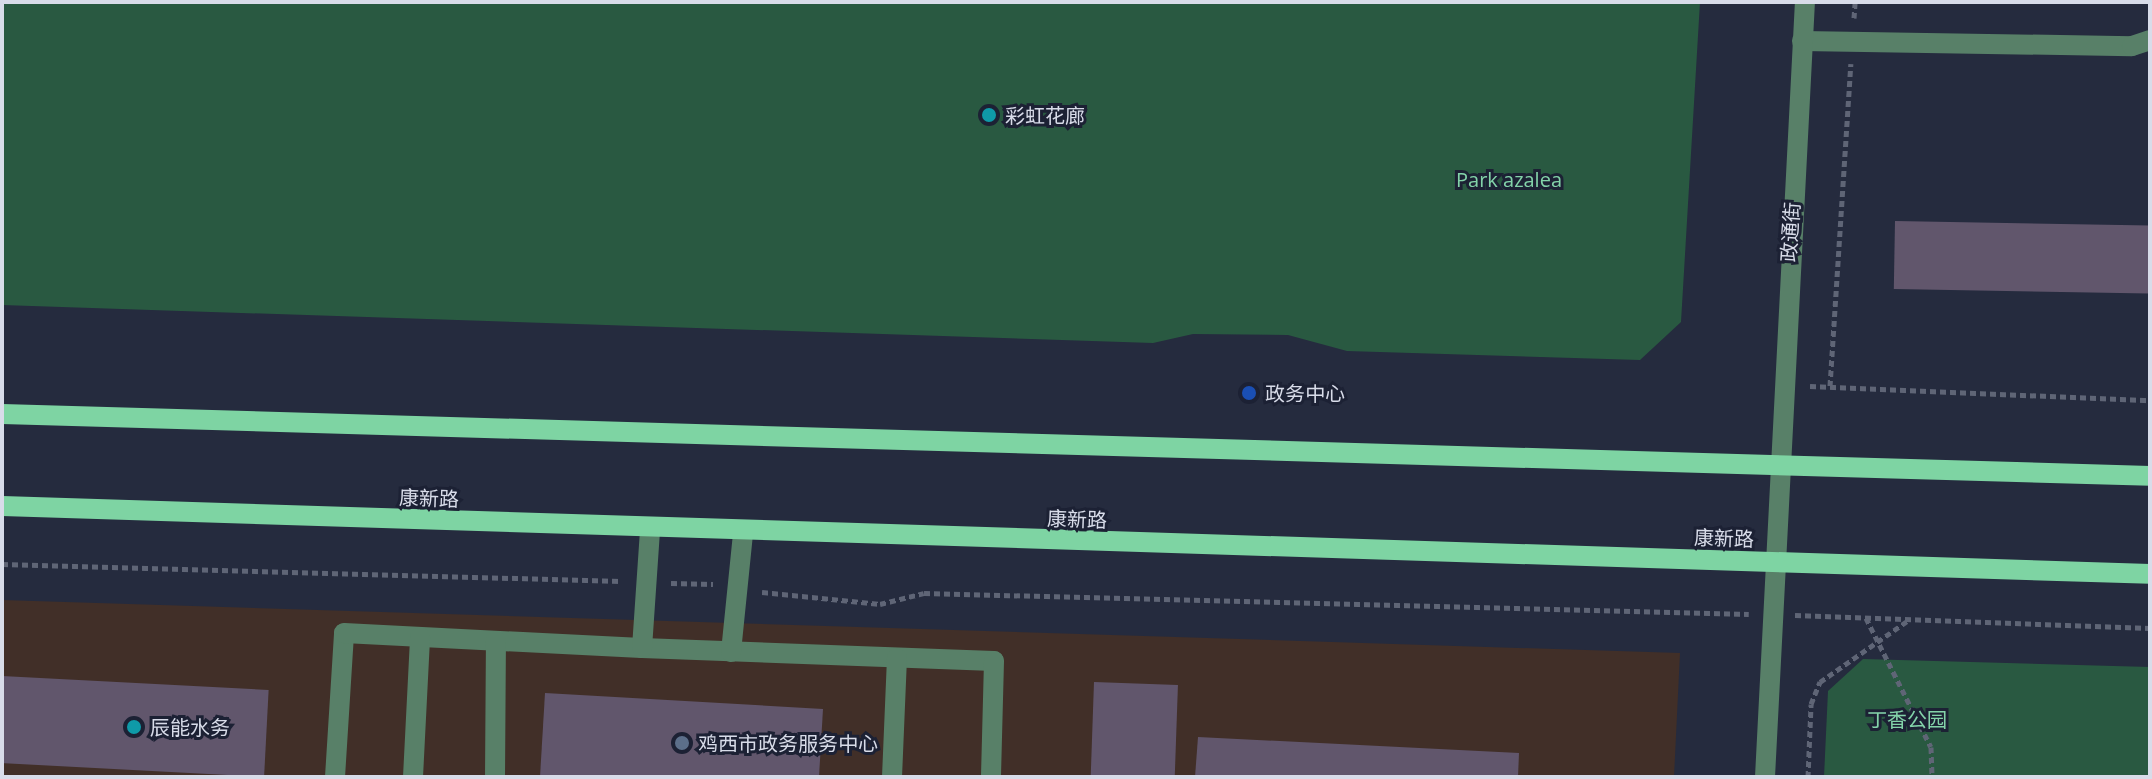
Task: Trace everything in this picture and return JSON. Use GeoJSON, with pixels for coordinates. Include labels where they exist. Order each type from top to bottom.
{"type":"FeatureCollection","features":[{"type":"Feature","properties":{"kind":"main road"},"geometry":{"type":"LineString","coordinates":[[2,414],[1776,462],[2150,476]]}},
{"type":"Feature","properties":{"kind":"main road","name":"康新路"},"geometry":{"type":"LineString","coordinates":[[2,506],[743,533],[2150,574]]}},
{"type":"Feature","properties":{"kind":"street","name":"政通街"},"geometry":{"type":"LineString","coordinates":[[1773,564],[1776,462],[1805,2]]}},
{"type":"Feature","properties":{"kind":"street"},"geometry":{"type":"LineString","coordinates":[[1802,41],[2144,47]]}},
{"type":"Feature","properties":{"kind":"street"},"geometry":{"type":"LineString","coordinates":[[642,648],[650,530]]}},
{"type":"Feature","properties":{"kind":"street"},"geometry":{"type":"LineString","coordinates":[[731,652],[743,533]]}},
{"type":"Feature","properties":{"kind":"street"},"geometry":{"type":"LineString","coordinates":[[1765,777],[1773,564]]}},
{"type":"Feature","properties":{"kind":"street"},"geometry":{"type":"LineString","coordinates":[[335,777],[344,633],[994,661],[991,777]]}},
{"type":"Feature","properties":{"kind":"street"},"geometry":{"type":"LineString","coordinates":[[413,777],[420,637]]}},
{"type":"Feature","properties":{"kind":"street"},"geometry":{"type":"LineString","coordinates":[[495,777],[496,641]]}},
{"type":"Feature","properties":{"kind":"street"},"geometry":{"type":"LineString","coordinates":[[892,777],[897,658]]}},
{"type":"Feature","properties":{"kind":"path"},"geometry":{"type":"LineString","coordinates":[[1853,33],[1855,2]]}},
{"type":"Feature","properties":{"kind":"path"},"geometry":{"type":"LineString","coordinates":[[1830,386],[1852,48]]}},
{"type":"Feature","properties":{"kind":"path"},"geometry":{"type":"LineString","coordinates":[[1781,385],[2150,400]]}},
{"type":"Feature","properties":{"kind":"path"},"geometry":{"type":"LineString","coordinates":[[2,564],[739,585],[789,600],[880,604],[924,593],[1771,614],[2150,628]]}},
{"type":"Feature","properties":{"kind":"path"},"geometry":{"type":"LineString","coordinates":[[1866,618],[1931,747],[1932,777]]}},
{"type":"Feature","properties":{"kind":"path"},"geometry":{"type":"LineString","coordinates":[[1808,777],[1811,704],[1820,682],[1909,619]]}},
{"type":"Feature","properties":{"kind":"shaded area"},"geometry":{"type":"Polygon","coordinates":[[[2,600],[1680,653],[1674,777],[2,777],[2,600]]]}},
{"type":"Feature","properties":{"kind":"green space","name":"Park azalea"},"geometry":{"type":"Polygon","coordinates":[[[2,2],[1700,2],[1681,322],[1640,360],[1347,351],[1288,335],[1193,334],[1153,343],[2,305],[2,2]]]}},
{"type":"Feature","properties":{"kind":"green space","name":"丁香公园"},"geometry":{"type":"Polygon","coordinates":[[[1863,659],[2150,667],[2150,777],[1824,777],[1828,691],[1863,659]]]}},
{"type":"Feature","properties":{"kind":"building"},"geometry":{"type":"Polygon","coordinates":[[[1895,221],[2150,225],[2149,293],[1894,289],[1895,221]]]}},
{"type":"Feature","properties":{"kind":"building","name":"辰能水务"},"geometry":{"type":"Polygon","coordinates":[[[2,676],[269,690],[264,777],[2,763],[2,676]]]}},
{"type":"Feature","properties":{"kind":"building"},"geometry":{"type":"Polygon","coordinates":[[[1094,682],[1178,685],[1175,777],[1091,777],[1094,682]]]}},
{"type":"Feature","properties":{"kind":"building","name":"鸡西市政务服务中心"},"geometry":{"type":"Polygon","coordinates":[[[545,693],[823,709],[819,777],[540,777],[545,693]]]}},
{"type":"Feature","properties":{"kind":"building"},"geometry":{"type":"Polygon","coordinates":[[[1198,737],[1519,753],[1518,777],[1195,777],[1198,737]]]}},
{"type":"Feature","properties":{"kind":"place","name":"彩虹花廊"},"geometry":{"type":"Point","coordinates":[989,115]}},
{"type":"Feature","properties":{"kind":"place","name":"政务中心"},"geometry":{"type":"Point","coordinates":[1249,393]}},
{"type":"Feature","properties":{"kind":"place","name":"辰能水务"},"geometry":{"type":"Point","coordinates":[134,727]}},
{"type":"Feature","properties":{"kind":"place","name":"鸡西市政务服务中心"},"geometry":{"type":"Point","coordinates":[682,743]}}]}
